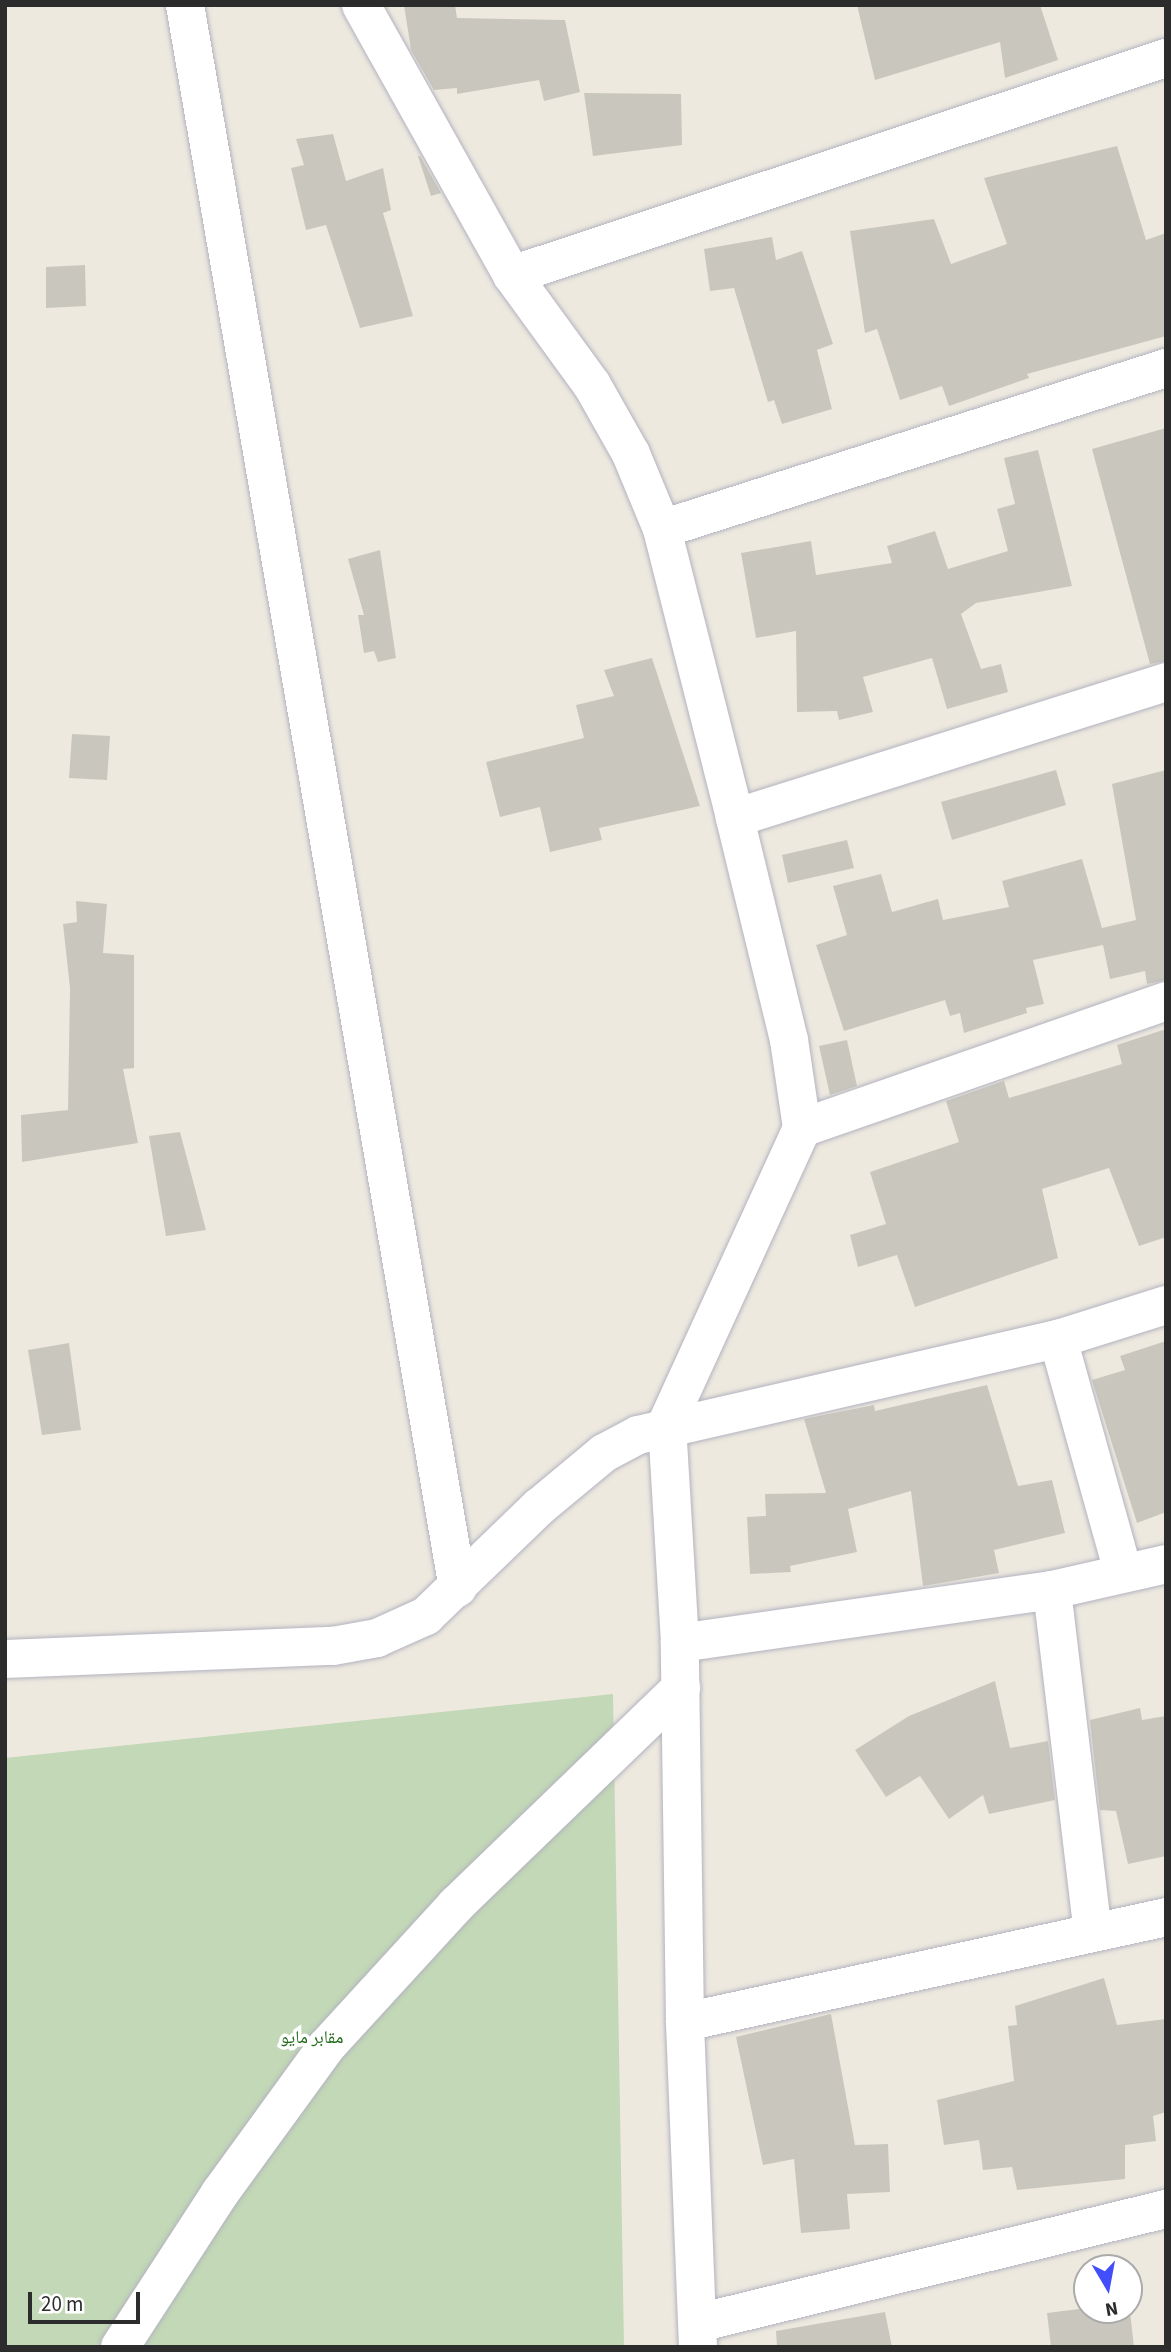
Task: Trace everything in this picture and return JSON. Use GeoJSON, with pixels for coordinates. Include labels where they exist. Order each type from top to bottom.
{"type":"FeatureCollection","features":[{"type":"Feature","properties":{"kind":"street"},"geometry":{"type":"LineString","coordinates":[[185,5],[458,1588]]}},
{"type":"Feature","properties":{"kind":"street"},"geometry":{"type":"LineString","coordinates":[[361,5],[512,275],[592,385],[631,454],[662,529],[789,1040],[802,1128],[667,1423],[680,1643],[685,2022],[698,2335],[1166,2209]]}},
{"type":"Feature","properties":{"kind":"street"},"geometry":{"type":"LineString","coordinates":[[512,275],[1166,58]]}},
{"type":"Feature","properties":{"kind":"street"},"geometry":{"type":"LineString","coordinates":[[662,529],[1166,368]]}},
{"type":"Feature","properties":{"kind":"street"},"geometry":{"type":"LineString","coordinates":[[735,818],[1166,682]]}},
{"type":"Feature","properties":{"kind":"street"},"geometry":{"type":"LineString","coordinates":[[802,1128],[1166,1001]]}},
{"type":"Feature","properties":{"kind":"street"},"geometry":{"type":"LineString","coordinates":[[5,1659],[334,1646],[377,1638],[426,1616],[604,1453],[667,1423],[1058,1339],[1166,1306]]}},
{"type":"Feature","properties":{"kind":"street"},"geometry":{"type":"LineString","coordinates":[[1058,1339],[1123,1572]]}},
{"type":"Feature","properties":{"kind":"street"},"geometry":{"type":"LineString","coordinates":[[680,1643],[1052,1590],[1166,1564]]}},
{"type":"Feature","properties":{"kind":"street"},"geometry":{"type":"LineString","coordinates":[[1052,1590],[1093,1933]]}},
{"type":"Feature","properties":{"kind":"street"},"geometry":{"type":"LineString","coordinates":[[120,2347],[326,2047],[456,1906],[681,1688]]}},
{"type":"Feature","properties":{"kind":"street"},"geometry":{"type":"LineString","coordinates":[[685,2022],[1166,1917]]}},
{"type":"Feature","properties":{"kind":"green space","name":"مقابر مايو"},"geometry":{"type":"Polygon","coordinates":[[[613,1694],[624,2347],[5,2347],[5,1758],[613,1694]]]}},
{"type":"Feature","properties":{"kind":"building"},"geometry":{"type":"Polygon","coordinates":[[[404,5],[455,5],[457,18],[565,20],[580,92],[544,101],[539,80],[457,94],[457,88],[434,90],[411,50],[404,5]]]}},
{"type":"Feature","properties":{"kind":"building"},"geometry":{"type":"Polygon","coordinates":[[[857,5],[1040,5],[1058,60],[1005,78],[1000,42],[875,80],[857,5]]]}},
{"type":"Feature","properties":{"kind":"building"},"geometry":{"type":"Polygon","coordinates":[[[584,93],[681,94],[682,145],[593,156],[584,93]]]}},
{"type":"Feature","properties":{"kind":"building"},"geometry":{"type":"Polygon","coordinates":[[[333,134],[346,181],[383,168],[391,210],[383,213],[413,316],[360,328],[326,225],[306,230],[291,168],[304,165],[296,139],[333,134]]]}},
{"type":"Feature","properties":{"kind":"building"},"geometry":{"type":"Polygon","coordinates":[[[1117,146],[1146,240],[1166,233],[1166,336],[1027,374],[1029,378],[949,406],[942,386],[900,400],[877,329],[865,333],[850,231],[934,219],[951,264],[1007,244],[984,178],[1117,146]]]}},
{"type":"Feature","properties":{"kind":"building"},"geometry":{"type":"Polygon","coordinates":[[[420,156],[441,193],[431,196],[420,156]]]}},
{"type":"Feature","properties":{"kind":"building"},"geometry":{"type":"Polygon","coordinates":[[[772,237],[776,260],[802,251],[833,344],[817,350],[832,409],[782,424],[774,400],[768,402],[734,288],[710,291],[704,249],[772,237]]]}},
{"type":"Feature","properties":{"kind":"building"},"geometry":{"type":"Polygon","coordinates":[[[85,265],[86,306],[46,308],[46,267],[85,265]]]}},
{"type":"Feature","properties":{"kind":"building"},"geometry":{"type":"Polygon","coordinates":[[[1166,428],[1166,661],[1150,664],[1092,449],[1166,428]]]}},
{"type":"Feature","properties":{"kind":"building"},"geometry":{"type":"Polygon","coordinates":[[[1038,450],[1072,586],[976,603],[961,614],[981,669],[1001,664],[1008,692],[947,709],[932,658],[863,677],[873,712],[839,720],[837,711],[797,712],[796,631],[756,638],[741,553],[811,541],[816,575],[892,563],[887,546],[935,531],[948,569],[1008,551],[997,509],[1015,504],[1004,458],[1038,450]]]}},
{"type":"Feature","properties":{"kind":"building"},"geometry":{"type":"Polygon","coordinates":[[[380,550],[396,658],[378,662],[374,651],[364,653],[358,615],[364,615],[348,559],[380,550]]]}},
{"type":"Feature","properties":{"kind":"building"},"geometry":{"type":"Polygon","coordinates":[[[652,658],[700,806],[599,828],[602,840],[550,852],[540,807],[500,817],[486,762],[584,738],[576,705],[614,696],[604,670],[652,658]]]}},
{"type":"Feature","properties":{"kind":"building"},"geometry":{"type":"Polygon","coordinates":[[[72,734],[110,736],[107,780],[69,778],[72,734]]]}},
{"type":"Feature","properties":{"kind":"building"},"geometry":{"type":"Polygon","coordinates":[[[1056,770],[1066,805],[952,840],[941,802],[1056,770]]]}},
{"type":"Feature","properties":{"kind":"building"},"geometry":{"type":"Polygon","coordinates":[[[1166,770],[1166,980],[1147,984],[1145,971],[1110,979],[1103,945],[1033,960],[1044,1004],[1026,1008],[1027,1013],[964,1033],[960,1013],[950,1016],[945,1000],[844,1031],[816,945],[847,935],[833,886],[881,874],[892,912],[938,899],[943,920],[1009,907],[1002,881],[1082,859],[1102,928],[1136,920],[1112,784],[1166,770]]]}},
{"type":"Feature","properties":{"kind":"building"},"geometry":{"type":"Polygon","coordinates":[[[847,840],[854,868],[788,883],[782,855],[847,840]]]}},
{"type":"Feature","properties":{"kind":"building"},"geometry":{"type":"Polygon","coordinates":[[[76,901],[107,904],[103,953],[134,955],[134,1068],[123,1069],[138,1143],[22,1162],[21,1115],[68,1110],[70,988],[63,924],[77,922],[76,901]]]}},
{"type":"Feature","properties":{"kind":"building"},"geometry":{"type":"Polygon","coordinates":[[[1166,1029],[1166,1237],[1139,1246],[1109,1168],[1042,1189],[1058,1258],[915,1307],[897,1255],[858,1267],[850,1235],[886,1224],[870,1172],[959,1142],[946,1101],[1004,1081],[1009,1098],[1122,1064],[1117,1045],[1166,1029]]]}},
{"type":"Feature","properties":{"kind":"building"},"geometry":{"type":"Polygon","coordinates":[[[847,1040],[857,1086],[830,1095],[819,1046],[847,1040]]]}},
{"type":"Feature","properties":{"kind":"building"},"geometry":{"type":"Polygon","coordinates":[[[180,1132],[206,1230],[166,1236],[149,1136],[180,1132]]]}},
{"type":"Feature","properties":{"kind":"building"},"geometry":{"type":"Polygon","coordinates":[[[1166,1341],[1166,1512],[1137,1523],[1092,1380],[1125,1370],[1120,1356],[1166,1341]]]}},
{"type":"Feature","properties":{"kind":"building"},"geometry":{"type":"Polygon","coordinates":[[[69,1343],[81,1430],[42,1435],[28,1350],[69,1343]]]}},
{"type":"Feature","properties":{"kind":"building"},"geometry":{"type":"Polygon","coordinates":[[[987,1385],[1018,1486],[1052,1480],[1065,1533],[994,1550],[999,1573],[923,1586],[911,1491],[848,1509],[857,1552],[790,1566],[791,1572],[750,1574],[747,1517],[766,1516],[765,1494],[826,1493],[804,1419],[874,1405],[875,1411],[987,1385]]]}},
{"type":"Feature","properties":{"kind":"building"},"geometry":{"type":"Polygon","coordinates":[[[995,1681],[1010,1748],[1048,1741],[1055,1800],[989,1814],[983,1795],[949,1819],[920,1776],[886,1797],[855,1750],[909,1716],[995,1681]]]}},
{"type":"Feature","properties":{"kind":"building"},"geometry":{"type":"Polygon","coordinates":[[[1140,1708],[1142,1720],[1166,1716],[1166,1856],[1128,1864],[1116,1811],[1100,1810],[1090,1720],[1140,1708]]]}},
{"type":"Feature","properties":{"kind":"building"},"geometry":{"type":"Polygon","coordinates":[[[1104,1978],[1117,2025],[1166,2019],[1166,2112],[1153,2116],[1156,2141],[1125,2145],[1125,2179],[1017,2190],[1012,2167],[983,2170],[979,2140],[944,2145],[937,2100],[1014,2081],[1008,2026],[1017,2025],[1015,2006],[1104,1978]]]}},
{"type":"Feature","properties":{"kind":"building"},"geometry":{"type":"Polygon","coordinates":[[[831,2014],[855,2145],[888,2144],[890,2192],[847,2194],[850,2229],[801,2233],[794,2159],[763,2165],[736,2037],[831,2014]]]}},
{"type":"Feature","properties":{"kind":"building"},"geometry":{"type":"Polygon","coordinates":[[[1073,2310],[1073,2324],[1131,2324],[1134,2347],[1051,2347],[1047,2313],[1073,2310]]]}},
{"type":"Feature","properties":{"kind":"building"},"geometry":{"type":"Polygon","coordinates":[[[885,2312],[892,2347],[777,2347],[776,2331],[885,2312]]]}}]}
